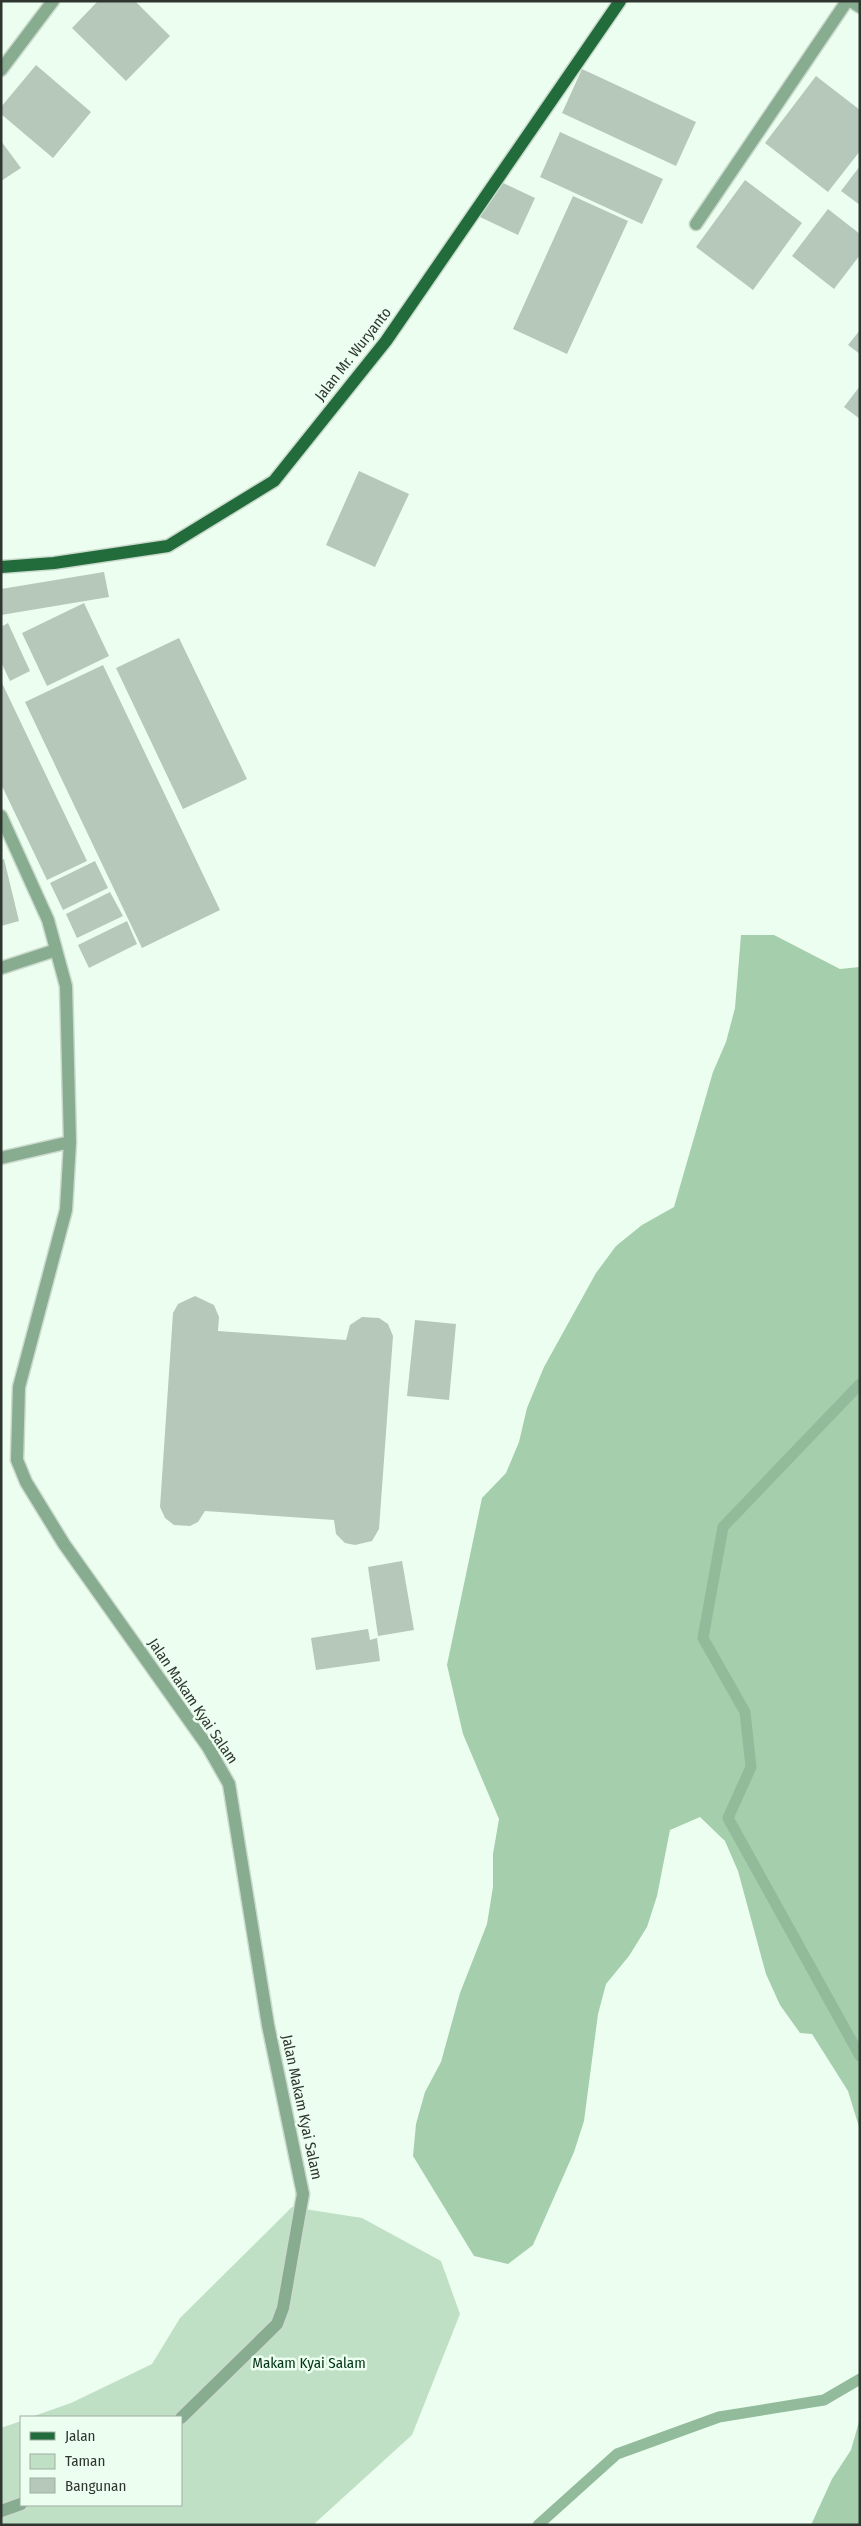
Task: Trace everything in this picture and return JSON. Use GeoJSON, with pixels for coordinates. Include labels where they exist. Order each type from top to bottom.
{"type":"FeatureCollection","features":[{"type":"Feature","properties":{"kind":"main road","name":"Jalan Mr. Wuryanto"},"geometry":{"type":"LineString","coordinates":[[1,567],[54,563],[168,546],[274,482],[386,341],[620,1]]}},
{"type":"Feature","properties":{"kind":"street"},"geometry":{"type":"LineString","coordinates":[[1,70],[52,1]]}},
{"type":"Feature","properties":{"kind":"street"},"geometry":{"type":"LineString","coordinates":[[696,224],[849,1],[860,7]]}},
{"type":"Feature","properties":{"kind":"street","name":"Jalan Makam Kyai Salam"},"geometry":{"type":"LineString","coordinates":[[1,816],[48,920],[66,986],[70,1142],[66,1210],[19,1387],[18,1460],[26,1482],[64,1544],[208,1747],[229,1784],[268,2025],[303,2194],[284,2308],[278,2324],[182,2417]]}},
{"type":"Feature","properties":{"kind":"street"},"geometry":{"type":"LineString","coordinates":[[1,968],[56,950]]}},
{"type":"Feature","properties":{"kind":"street"},"geometry":{"type":"LineString","coordinates":[[1,1158],[70,1142]]}},
{"type":"Feature","properties":{"kind":"street"},"geometry":{"type":"LineString","coordinates":[[1,2511],[20,2504]]}},
{"type":"Feature","properties":{"kind":"green space"},"geometry":{"type":"Polygon","coordinates":[[[741,935],[774,935],[840,969],[860,967],[860,2130],[848,2091],[812,2034],[800,2033],[780,2005],[766,1974],[738,1871],[725,1841],[700,1817],[670,1830],[657,1896],[647,1927],[629,1956],[606,1984],[598,2014],[584,2121],[574,2152],[533,2245],[508,2264],[474,2256],[413,2156],[416,2124],[425,2092],[441,2062],[460,1993],[487,1924],[493,1887],[493,1854],[499,1819],[463,1734],[447,1665],[482,1498],[506,1473],[519,1442],[527,1408],[544,1367],[596,1273],[616,1246],[642,1225],[674,1207],[713,1072],[726,1042],[735,1008],[741,935]]]}},
{"type":"Feature","properties":{"kind":"green space","name":"Makam Kyai Salam"},"geometry":{"type":"Polygon","coordinates":[[[292,2207],[362,2218],[441,2261],[460,2314],[412,2435],[313,2525],[1,2525],[1,2428],[20,2421],[20,2506],[182,2506],[182,2416],[34,2416],[71,2403],[152,2364],[180,2318],[292,2207]]]}},
{"type":"Feature","properties":{"kind":"green space"},"geometry":{"type":"Polygon","coordinates":[[[860,2418],[860,2525],[811,2525],[832,2479],[851,2450],[860,2418]]]}},
{"type":"Feature","properties":{"kind":"building"},"geometry":{"type":"Polygon","coordinates":[[[98,1],[135,1],[170,36],[126,81],[72,28],[98,1]]]}},
{"type":"Feature","properties":{"kind":"building"},"geometry":{"type":"Polygon","coordinates":[[[36,65],[91,112],[53,158],[1,114],[1,107],[36,65]]]}},
{"type":"Feature","properties":{"kind":"building"},"geometry":{"type":"Polygon","coordinates":[[[582,69],[696,122],[676,166],[562,113],[582,69]]]}},
{"type":"Feature","properties":{"kind":"building"},"geometry":{"type":"Polygon","coordinates":[[[816,76],[860,110],[860,151],[828,192],[765,143],[816,76]]]}},
{"type":"Feature","properties":{"kind":"building"},"geometry":{"type":"Polygon","coordinates":[[[560,132],[663,179],[642,224],[540,177],[560,132]]]}},
{"type":"Feature","properties":{"kind":"building"},"geometry":{"type":"Polygon","coordinates":[[[1,141],[21,168],[1,181],[1,141]]]}},
{"type":"Feature","properties":{"kind":"building"},"geometry":{"type":"Polygon","coordinates":[[[860,166],[860,205],[841,191],[860,166]]]}},
{"type":"Feature","properties":{"kind":"building"},"geometry":{"type":"Polygon","coordinates":[[[497,180],[535,198],[518,235],[480,217],[497,180]]]}},
{"type":"Feature","properties":{"kind":"building"},"geometry":{"type":"Polygon","coordinates":[[[745,180],[802,223],[753,290],[696,247],[745,180]]]}},
{"type":"Feature","properties":{"kind":"building"},"geometry":{"type":"Polygon","coordinates":[[[573,196],[628,221],[567,354],[513,329],[573,196]]]}},
{"type":"Feature","properties":{"kind":"building"},"geometry":{"type":"Polygon","coordinates":[[[828,209],[860,234],[860,255],[834,289],[792,256],[828,209]]]}},
{"type":"Feature","properties":{"kind":"building"},"geometry":{"type":"Polygon","coordinates":[[[860,330],[860,354],[848,345],[860,330]]]}},
{"type":"Feature","properties":{"kind":"building"},"geometry":{"type":"Polygon","coordinates":[[[860,386],[860,419],[844,407],[860,386]]]}},
{"type":"Feature","properties":{"kind":"building"},"geometry":{"type":"Polygon","coordinates":[[[359,471],[409,494],[375,567],[326,545],[359,471]]]}},
{"type":"Feature","properties":{"kind":"building"},"geometry":{"type":"Polygon","coordinates":[[[104,572],[109,597],[1,615],[1,589],[104,572]]]}},
{"type":"Feature","properties":{"kind":"building"},"geometry":{"type":"Polygon","coordinates":[[[84,603],[109,656],[47,686],[22,633],[84,603]]]}},
{"type":"Feature","properties":{"kind":"building"},"geometry":{"type":"Polygon","coordinates":[[[8,623],[30,671],[10,681],[1,662],[1,627],[8,623]]]}},
{"type":"Feature","properties":{"kind":"building"},"geometry":{"type":"Polygon","coordinates":[[[179,638],[247,779],[183,809],[116,668],[179,638]]]}},
{"type":"Feature","properties":{"kind":"building"},"geometry":{"type":"Polygon","coordinates":[[[103,665],[220,910],[142,948],[25,702],[103,665]]]}},
{"type":"Feature","properties":{"kind":"building"},"geometry":{"type":"Polygon","coordinates":[[[1,681],[87,861],[47,880],[1,784],[1,681]]]}},
{"type":"Feature","properties":{"kind":"building"},"geometry":{"type":"Polygon","coordinates":[[[4,859],[19,921],[1,926],[1,860],[4,859]]]}},
{"type":"Feature","properties":{"kind":"building"},"geometry":{"type":"Polygon","coordinates":[[[95,861],[108,888],[63,910],[50,883],[95,861]]]}},
{"type":"Feature","properties":{"kind":"building"},"geometry":{"type":"Polygon","coordinates":[[[110,892],[123,916],[77,938],[66,914],[110,892]]]}},
{"type":"Feature","properties":{"kind":"building"},"geometry":{"type":"Polygon","coordinates":[[[127,921],[137,944],[89,968],[78,945],[127,921]]]}},
{"type":"Feature","properties":{"kind":"building"},"geometry":{"type":"Polygon","coordinates":[[[195,1296],[214,1305],[219,1317],[218,1331],[346,1340],[350,1325],[362,1317],[379,1318],[388,1324],[393,1336],[379,1529],[372,1541],[355,1545],[345,1543],[336,1534],[334,1520],[205,1511],[198,1522],[190,1526],[174,1525],[165,1518],[160,1507],[173,1313],[178,1304],[195,1296]]]}},
{"type":"Feature","properties":{"kind":"building"},"geometry":{"type":"Polygon","coordinates":[[[415,1320],[456,1324],[449,1400],[407,1396],[415,1320]]]}},
{"type":"Feature","properties":{"kind":"building"},"geometry":{"type":"Polygon","coordinates":[[[402,1561],[414,1630],[378,1636],[368,1567],[402,1561]]]}},
{"type":"Feature","properties":{"kind":"building"},"geometry":{"type":"Polygon","coordinates":[[[368,1629],[370,1640],[377,1638],[380,1661],[316,1670],[311,1638],[368,1629]]]}},
{"type":"Feature","properties":{"kind":"waterway"},"geometry":{"type":"LineString","coordinates":[[860,1384],[723,1527],[703,1638],[745,1712],[751,1767],[728,1818],[860,2056]]}},
{"type":"Feature","properties":{"kind":"waterway"},"geometry":{"type":"LineString","coordinates":[[538,2525],[617,2454],[719,2417],[824,2400],[860,2379]]}}]}
